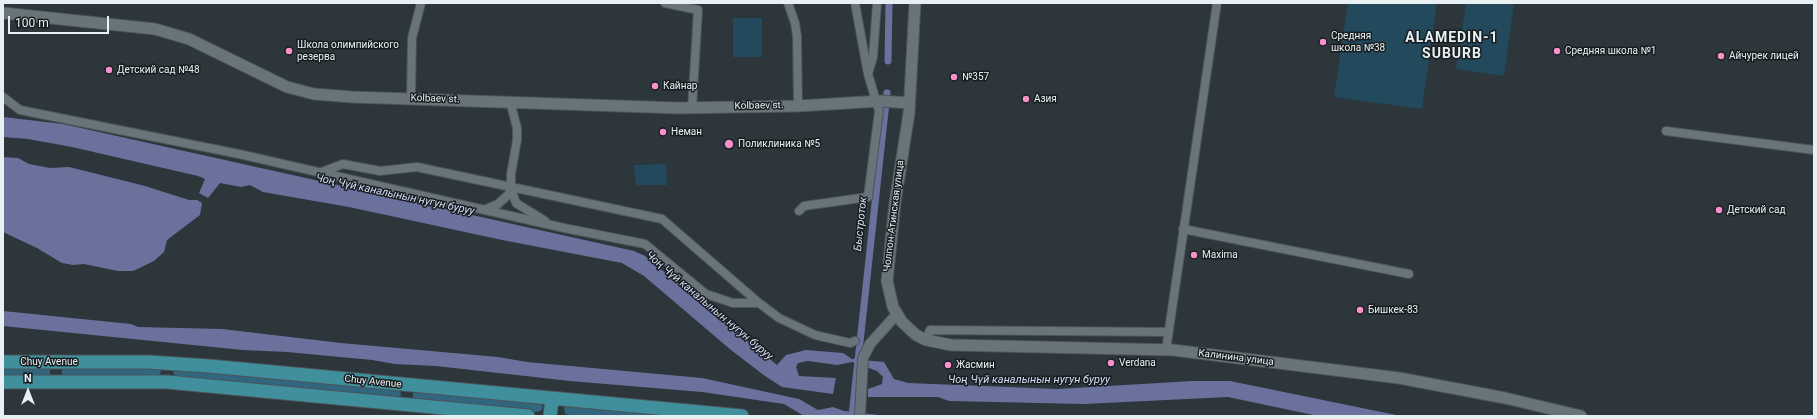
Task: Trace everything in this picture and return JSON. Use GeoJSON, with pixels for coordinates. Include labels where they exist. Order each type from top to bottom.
{"type":"FeatureCollection","features":[{"type":"Feature","properties":{"kind":"main road","name":"Чолпон-Атинская улица"},"geometry":{"type":"LineString","coordinates":[[897,314],[888,292],[887,270],[909,104],[915,3]]}},
{"type":"Feature","properties":{"kind":"main road","name":"Kolbaev st."},"geometry":{"type":"LineString","coordinates":[[3,13],[155,29],[189,39],[287,87],[314,94],[352,97],[692,108],[798,106],[878,101],[909,104]]}},
{"type":"Feature","properties":{"kind":"main road","name":"Калинина улица"},"geometry":{"type":"LineString","coordinates":[[897,314],[909,330],[926,340],[951,345],[1166,350],[1399,378],[1505,398],[1581,416]]}},
{"type":"Feature","properties":{"kind":"main road","name":"Chuy Avenue"},"geometry":{"type":"LineString","coordinates":[[3,362],[168,364],[209,366],[735,416]]}},
{"type":"Feature","properties":{"kind":"main road"},"geometry":{"type":"LineString","coordinates":[[55,362],[55,382]]}},
{"type":"Feature","properties":{"kind":"main road"},"geometry":{"type":"LineString","coordinates":[[167,382],[168,364]]}},
{"type":"Feature","properties":{"kind":"main road","name":"Chuy Avenue"},"geometry":{"type":"LineString","coordinates":[[3,382],[167,382],[528,416]]}},
{"type":"Feature","properties":{"kind":"main road"},"geometry":{"type":"LineString","coordinates":[[406,404],[407,386]]}},
{"type":"Feature","properties":{"kind":"main road"},"geometry":{"type":"LineString","coordinates":[[550,416],[552,399]]}},
{"type":"Feature","properties":{"kind":"street"},"geometry":{"type":"LineString","coordinates":[[664,3],[698,10],[692,108]]}},
{"type":"Feature","properties":{"kind":"street"},"geometry":{"type":"LineString","coordinates":[[788,3],[795,23],[797,36],[798,106]]}},
{"type":"Feature","properties":{"kind":"street"},"geometry":{"type":"LineString","coordinates":[[799,211],[804,206],[868,197],[879,111],[878,101],[868,74],[855,3]]}},
{"type":"Feature","properties":{"kind":"street"},"geometry":{"type":"LineString","coordinates":[[868,74],[873,56],[877,3]]}},
{"type":"Feature","properties":{"kind":"street"},"geometry":{"type":"LineString","coordinates":[[1166,350],[1217,3]]}},
{"type":"Feature","properties":{"kind":"street"},"geometry":{"type":"LineString","coordinates":[[411,98],[412,38],[418,4]]}},
{"type":"Feature","properties":{"kind":"street"},"geometry":{"type":"LineString","coordinates":[[3,98],[20,110],[239,154],[319,174],[645,244],[706,294],[734,303],[760,303]]}},
{"type":"Feature","properties":{"kind":"street"},"geometry":{"type":"LineString","coordinates":[[484,210],[498,204],[509,194],[511,187],[511,174],[517,140],[517,128],[510,101]]}},
{"type":"Feature","properties":{"kind":"street"},"geometry":{"type":"LineString","coordinates":[[1666,131],[1814,150]]}},
{"type":"Feature","properties":{"kind":"street"},"geometry":{"type":"LineString","coordinates":[[319,174],[343,164],[380,171],[417,167],[662,219],[779,318],[800,330],[839,341],[850,343],[855,341]]}},
{"type":"Feature","properties":{"kind":"street"},"geometry":{"type":"LineString","coordinates":[[511,187],[516,203],[551,225]]}},
{"type":"Feature","properties":{"kind":"street"},"geometry":{"type":"LineString","coordinates":[[1183,229],[1409,274]]}},
{"type":"Feature","properties":{"kind":"street"},"geometry":{"type":"LineString","coordinates":[[860,416],[862,358],[870,344],[897,314]]}},
{"type":"Feature","properties":{"kind":"street"},"geometry":{"type":"LineString","coordinates":[[926,340],[930,330],[1168,332]]}},
{"type":"Feature","properties":{"kind":"shaded area"},"geometry":{"type":"Polygon","coordinates":[[[1348,3],[1437,3],[1422,109],[1334,97],[1348,3]]]}},
{"type":"Feature","properties":{"kind":"shaded area"},"geometry":{"type":"Polygon","coordinates":[[[1466,3],[1514,3],[1504,76],[1456,69],[1466,3]]]}},
{"type":"Feature","properties":{"kind":"shaded area"},"geometry":{"type":"Polygon","coordinates":[[[733,18],[762,18],[762,57],[733,57],[733,18]]]}},
{"type":"Feature","properties":{"kind":"shaded area"},"geometry":{"type":"Polygon","coordinates":[[[3,117],[63,124],[634,251],[645,256],[777,365],[786,355],[806,350],[843,353],[852,359],[884,362],[894,379],[908,383],[1058,389],[1192,381],[1230,381],[1401,416],[1318,416],[1228,397],[1084,404],[949,401],[938,397],[868,397],[868,389],[882,384],[883,377],[877,371],[852,362],[837,365],[808,361],[798,363],[796,367],[799,376],[836,378],[833,394],[782,387],[731,350],[644,276],[622,263],[502,240],[349,207],[263,192],[250,185],[241,187],[220,183],[208,198],[199,193],[205,179],[198,176],[72,147],[28,139],[3,137],[3,117]]]}},
{"type":"Feature","properties":{"kind":"shaded area"},"geometry":{"type":"Polygon","coordinates":[[[3,157],[18,158],[29,164],[50,168],[69,167],[145,186],[189,200],[197,200],[202,203],[200,215],[167,240],[164,252],[154,261],[133,271],[118,271],[84,264],[73,265],[62,263],[37,248],[3,232],[3,157]]]}},
{"type":"Feature","properties":{"kind":"shaded area"},"geometry":{"type":"Polygon","coordinates":[[[666,164],[667,185],[636,185],[634,165],[666,164]]]}},
{"type":"Feature","properties":{"kind":"shaded area"},"geometry":{"type":"Polygon","coordinates":[[[3,311],[131,324],[138,327],[222,329],[341,343],[498,357],[527,362],[702,378],[799,399],[818,410],[833,407],[844,411],[887,416],[804,416],[784,404],[702,392],[570,381],[436,366],[395,364],[372,360],[287,352],[243,350],[3,326],[3,311]]]}},
{"type":"Feature","properties":{"kind":"shaded area"},"geometry":{"type":"Polygon","coordinates":[[[3,366],[50,368],[50,374],[49,376],[3,377],[3,366]]]}},
{"type":"Feature","properties":{"kind":"shaded area"},"geometry":{"type":"Polygon","coordinates":[[[65,367],[160,368],[161,371],[159,377],[65,377],[61,372],[65,367]]]}},
{"type":"Feature","properties":{"kind":"shaded area"},"geometry":{"type":"Polygon","coordinates":[[[177,368],[400,390],[401,395],[399,397],[175,377],[173,372],[177,368]]]}},
{"type":"Feature","properties":{"kind":"shaded area"},"geometry":{"type":"Polygon","coordinates":[[[416,392],[540,403],[543,407],[541,411],[535,412],[417,401],[413,398],[413,393],[416,392]]]}},
{"type":"Feature","properties":{"kind":"shaded area"},"geometry":{"type":"Polygon","coordinates":[[[566,405],[691,416],[572,416],[565,414],[564,408],[566,405]]]}},
{"type":"Feature","properties":{"kind":"waterway","name":"Быстроток"},"geometry":{"type":"LineString","coordinates":[[888,61],[889,3]]}},
{"type":"Feature","properties":{"kind":"waterway","name":"Быстроток"},"geometry":{"type":"LineString","coordinates":[[852,416],[887,93]]}},
{"type":"Feature","properties":{"kind":"waterway","name":"Чоң Чүй каналынын нугун буруу"},"geometry":{"type":"LineString","coordinates":[[853,361],[857,357]]}},
{"type":"Feature","properties":{"kind":"place","name":"Средняя школа №38"},"geometry":{"type":"Point","coordinates":[1323,42]}},
{"type":"Feature","properties":{"kind":"place","name":"Школа олимпийского резерва"},"geometry":{"type":"Point","coordinates":[289,51]}},
{"type":"Feature","properties":{"kind":"place","name":"Средняя школа №1"},"geometry":{"type":"Point","coordinates":[1557,51]}},
{"type":"Feature","properties":{"kind":"place","name":"Айчурек лицей"},"geometry":{"type":"Point","coordinates":[1721,56]}},
{"type":"Feature","properties":{"kind":"place","name":"Детский сад №48"},"geometry":{"type":"Point","coordinates":[109,70]}},
{"type":"Feature","properties":{"kind":"place","name":"№357"},"geometry":{"type":"Point","coordinates":[954,77]}},
{"type":"Feature","properties":{"kind":"place","name":"Кайнар"},"geometry":{"type":"Point","coordinates":[655,86]}},
{"type":"Feature","properties":{"kind":"place","name":"Азия"},"geometry":{"type":"Point","coordinates":[1026,99]}},
{"type":"Feature","properties":{"kind":"place","name":"Неман"},"geometry":{"type":"Point","coordinates":[663,132]}},
{"type":"Feature","properties":{"kind":"place","name":"Поликлиника №5"},"geometry":{"type":"Point","coordinates":[729,144]}},
{"type":"Feature","properties":{"kind":"place","name":"Детский сад"},"geometry":{"type":"Point","coordinates":[1719,210]}},
{"type":"Feature","properties":{"kind":"place","name":"Maxima"},"geometry":{"type":"Point","coordinates":[1194,255]}},
{"type":"Feature","properties":{"kind":"place","name":"Бишкек-83"},"geometry":{"type":"Point","coordinates":[1360,310]}},
{"type":"Feature","properties":{"kind":"place","name":"Verdana"},"geometry":{"type":"Point","coordinates":[1111,363]}},
{"type":"Feature","properties":{"kind":"place","name":"Жасмин"},"geometry":{"type":"Point","coordinates":[948,365]}},
{"type":"Feature","properties":{"kind":"district","name":"ALAMEDIN-1 SUBURB"},"geometry":{"type":"Point","coordinates":[1452,46]}}]}
